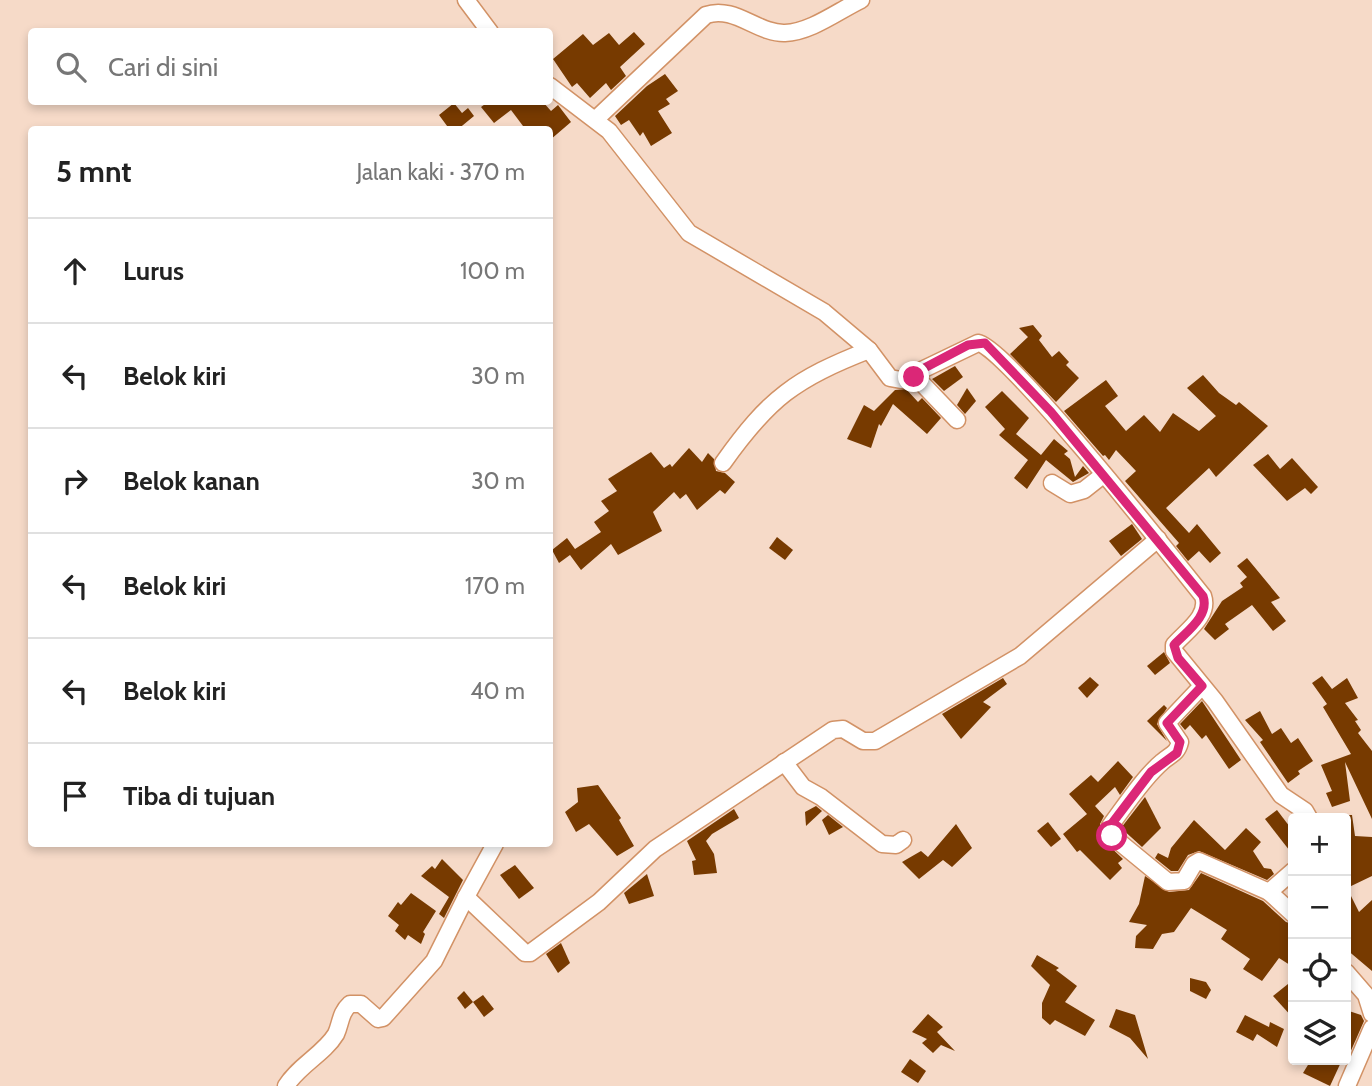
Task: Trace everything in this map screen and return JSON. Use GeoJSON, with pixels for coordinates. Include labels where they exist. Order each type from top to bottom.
{"type":"FeatureCollection","features":[{"type":"Feature","properties":{"kind":"street"},"geometry":{"type":"LineString","coordinates":[[466,0],[487,28]]}},
{"type":"Feature","properties":{"kind":"street"},"geometry":{"type":"LineString","coordinates":[[596,119],[711,6],[785,33],[807,27],[861,0]]}},
{"type":"Feature","properties":{"kind":"street"},"geometry":{"type":"LineString","coordinates":[[553,88],[596,119],[689,233],[824,312],[869,350],[895,381],[968,345],[985,343],[1051,412],[1203,596],[1206,605],[1204,612],[1174,645],[1178,658],[1202,686],[1281,795],[1306,813]]}},
{"type":"Feature","properties":{"kind":"street"},"geometry":{"type":"LineString","coordinates":[[723,463],[746,429],[788,388],[820,369],[869,350]]}},
{"type":"Feature","properties":{"kind":"street"},"geometry":{"type":"LineString","coordinates":[[913,374],[957,420]]}},
{"type":"Feature","properties":{"kind":"street"},"geometry":{"type":"LineString","coordinates":[[1052,483],[1070,494],[1084,490],[1103,475]]}},
{"type":"Feature","properties":{"kind":"street"},"geometry":{"type":"LineString","coordinates":[[466,897],[525,953],[530,953],[599,902],[655,849],[838,729],[848,730],[863,741],[875,741],[1020,656],[1158,540]]}},
{"type":"Feature","properties":{"kind":"street"},"geometry":{"type":"LineString","coordinates":[[1202,686],[1167,723],[1180,742],[1177,753],[1151,772],[1110,826],[1112,836],[1168,882],[1184,881],[1199,862],[1269,892],[1288,909]]}},
{"type":"Feature","properties":{"kind":"street"},"geometry":{"type":"LineString","coordinates":[[784,762],[803,787],[821,797],[882,844],[896,845],[903,841]]}},
{"type":"Feature","properties":{"kind":"street"},"geometry":{"type":"LineString","coordinates":[[286,1086],[295,1072],[336,1033],[344,1009],[350,1004],[355,1002],[378,1019],[383,1018],[412,989],[434,961],[493,847]]}},
{"type":"Feature","properties":{"kind":"street"},"geometry":{"type":"LineString","coordinates":[[1269,892],[1288,876]]}},
{"type":"Feature","properties":{"kind":"street"},"geometry":{"type":"LineString","coordinates":[[1351,978],[1366,995],[1372,1014]]}},
{"type":"Feature","properties":{"kind":"street"},"geometry":{"type":"LineString","coordinates":[[1347,1086],[1372,1028]]}},
{"type":"Feature","properties":{"kind":"building"},"geometry":{"type":"Polygon","coordinates":[[[634,32],[645,44],[620,67],[626,76],[611,90],[606,83],[590,98],[577,83],[572,87],[553,59],[583,34],[593,45],[609,33],[619,45],[634,32]]]}},
{"type":"Feature","properties":{"kind":"building"},"geometry":{"type":"Polygon","coordinates":[[[665,74],[678,91],[666,99],[670,104],[658,111],[672,133],[651,146],[643,132],[640,136],[629,120],[621,125],[615,116],[647,86],[665,74]]]}},
{"type":"Feature","properties":{"kind":"building"},"geometry":{"type":"Polygon","coordinates":[[[452,105],[456,105],[462,113],[468,108],[474,116],[462,126],[447,126],[439,115],[452,105]]]}},
{"type":"Feature","properties":{"kind":"building"},"geometry":{"type":"Polygon","coordinates":[[[546,105],[551,111],[558,105],[571,122],[553,137],[553,126],[523,126],[511,110],[494,123],[481,107],[546,105]]]}},
{"type":"Feature","properties":{"kind":"building"},"geometry":{"type":"Polygon","coordinates":[[[1033,325],[1042,336],[1039,340],[1052,357],[1059,351],[1069,362],[1066,365],[1079,378],[1056,402],[1010,354],[1028,337],[1019,328],[1033,325]]]}},
{"type":"Feature","properties":{"kind":"building"},"geometry":{"type":"Polygon","coordinates":[[[955,366],[963,377],[944,391],[932,379],[955,366]]]}},
{"type":"Feature","properties":{"kind":"building"},"geometry":{"type":"Polygon","coordinates":[[[1203,375],[1219,393],[1236,405],[1239,402],[1268,426],[1216,477],[1209,468],[1166,508],[1189,533],[1197,524],[1221,553],[1210,563],[1199,551],[1188,561],[1176,546],[1179,543],[1125,481],[1136,471],[1116,450],[1109,460],[1103,456],[1064,411],[1106,380],[1118,396],[1105,406],[1126,431],[1144,415],[1160,432],[1173,413],[1199,431],[1216,416],[1187,388],[1203,375]]]}},
{"type":"Feature","properties":{"kind":"building"},"geometry":{"type":"Polygon","coordinates":[[[967,388],[976,401],[965,414],[957,405],[967,388]]]}},
{"type":"Feature","properties":{"kind":"building"},"geometry":{"type":"Polygon","coordinates":[[[906,389],[918,402],[922,398],[941,418],[927,434],[893,404],[881,426],[879,424],[871,448],[847,439],[864,405],[874,411],[895,390],[906,389]]]}},
{"type":"Feature","properties":{"kind":"building"},"geometry":{"type":"Polygon","coordinates":[[[1002,391],[1029,418],[1016,434],[1041,455],[1054,439],[1068,451],[1064,454],[1070,459],[1075,477],[1083,466],[1089,473],[1073,482],[1046,460],[1027,489],[1014,478],[1028,460],[999,435],[1005,429],[985,407],[1002,391]]]}},
{"type":"Feature","properties":{"kind":"building"},"geometry":{"type":"Polygon","coordinates":[[[689,448],[702,462],[708,453],[714,459],[716,471],[725,473],[735,482],[725,494],[720,490],[697,510],[686,494],[680,499],[674,492],[653,512],[662,531],[618,555],[611,544],[581,570],[570,555],[559,563],[553,549],[567,538],[575,549],[601,532],[594,522],[609,511],[601,501],[617,491],[608,479],[651,452],[664,468],[670,464],[672,467],[689,448]]]}},
{"type":"Feature","properties":{"kind":"building"},"geometry":{"type":"Polygon","coordinates":[[[1268,454],[1280,469],[1292,458],[1318,487],[1311,494],[1305,488],[1287,501],[1253,465],[1268,454]]]}},
{"type":"Feature","properties":{"kind":"building"},"geometry":{"type":"Polygon","coordinates":[[[1132,524],[1142,539],[1121,556],[1109,541],[1132,524]]]}},
{"type":"Feature","properties":{"kind":"building"},"geometry":{"type":"Polygon","coordinates":[[[777,537],[793,550],[785,560],[769,548],[777,537]]]}},
{"type":"Feature","properties":{"kind":"building"},"geometry":{"type":"Polygon","coordinates":[[[1247,558],[1280,598],[1271,602],[1286,621],[1273,631],[1252,605],[1225,624],[1229,629],[1215,640],[1204,629],[1222,601],[1243,587],[1240,583],[1247,577],[1237,566],[1247,558]]]}},
{"type":"Feature","properties":{"kind":"building"},"geometry":{"type":"Polygon","coordinates":[[[1164,652],[1170,663],[1155,675],[1147,666],[1164,652]]]}},
{"type":"Feature","properties":{"kind":"building"},"geometry":{"type":"Polygon","coordinates":[[[1322,676],[1332,689],[1347,678],[1358,698],[1345,703],[1358,720],[1355,721],[1361,730],[1358,733],[1372,751],[1372,819],[1345,762],[1350,801],[1332,807],[1326,793],[1332,791],[1321,765],[1351,754],[1323,707],[1327,704],[1312,683],[1322,676]]]}},
{"type":"Feature","properties":{"kind":"building"},"geometry":{"type":"Polygon","coordinates":[[[1090,677],[1099,685],[1087,698],[1078,688],[1090,677]]]}},
{"type":"Feature","properties":{"kind":"building"},"geometry":{"type":"Polygon","coordinates":[[[1003,678],[1007,684],[983,702],[991,707],[961,739],[942,714],[1003,678]]]}},
{"type":"Feature","properties":{"kind":"building"},"geometry":{"type":"Polygon","coordinates":[[[1202,701],[1241,760],[1229,769],[1206,735],[1202,739],[1190,725],[1185,730],[1180,724],[1202,701]]]}},
{"type":"Feature","properties":{"kind":"building"},"geometry":{"type":"Polygon","coordinates":[[[1164,705],[1167,708],[1157,724],[1167,741],[1147,721],[1164,705]]]}},
{"type":"Feature","properties":{"kind":"building"},"geometry":{"type":"Polygon","coordinates":[[[1260,711],[1272,734],[1281,728],[1291,743],[1298,738],[1313,761],[1298,771],[1300,774],[1288,783],[1260,742],[1263,740],[1245,720],[1260,711]]]}},
{"type":"Feature","properties":{"kind":"building"},"geometry":{"type":"Polygon","coordinates":[[[1118,761],[1133,777],[1120,795],[1115,787],[1095,806],[1104,816],[1100,824],[1102,839],[1123,859],[1118,863],[1122,868],[1110,880],[1080,850],[1077,852],[1063,834],[1087,814],[1069,794],[1091,775],[1098,782],[1118,761]]]}},
{"type":"Feature","properties":{"kind":"building"},"geometry":{"type":"Polygon","coordinates":[[[598,785],[621,818],[619,820],[634,846],[617,856],[589,824],[576,832],[565,812],[578,802],[577,788],[598,785]]]}},
{"type":"Feature","properties":{"kind":"building"},"geometry":{"type":"Polygon","coordinates":[[[1145,797],[1161,828],[1142,847],[1121,828],[1145,797]]]}},
{"type":"Feature","properties":{"kind":"building"},"geometry":{"type":"Polygon","coordinates":[[[816,806],[822,811],[806,826],[805,812],[816,806]]]}},
{"type":"Feature","properties":{"kind":"building"},"geometry":{"type":"Polygon","coordinates":[[[734,809],[739,818],[712,834],[706,841],[714,854],[717,873],[694,875],[692,861],[696,860],[687,841],[734,809]]]}},
{"type":"Feature","properties":{"kind":"building"},"geometry":{"type":"Polygon","coordinates":[[[1277,810],[1288,824],[1288,849],[1265,819],[1277,810]]]}},
{"type":"Feature","properties":{"kind":"building"},"geometry":{"type":"Polygon","coordinates":[[[828,815],[843,827],[829,835],[822,820],[828,815]]]}},
{"type":"Feature","properties":{"kind":"building"},"geometry":{"type":"Polygon","coordinates":[[[1351,815],[1355,836],[1372,837],[1372,876],[1351,886],[1351,815]]]}},
{"type":"Feature","properties":{"kind":"building"},"geometry":{"type":"Polygon","coordinates":[[[1194,820],[1225,850],[1246,828],[1261,842],[1253,851],[1264,868],[1271,869],[1274,874],[1267,880],[1199,851],[1188,855],[1178,871],[1171,871],[1155,858],[1158,853],[1168,858],[1171,848],[1194,820]]]}},
{"type":"Feature","properties":{"kind":"building"},"geometry":{"type":"Polygon","coordinates":[[[1048,822],[1061,839],[1051,847],[1037,831],[1048,822]]]}},
{"type":"Feature","properties":{"kind":"building"},"geometry":{"type":"Polygon","coordinates":[[[956,824],[972,848],[952,867],[943,860],[919,879],[902,862],[921,851],[928,857],[956,824]]]}},
{"type":"Feature","properties":{"kind":"building"},"geometry":{"type":"Polygon","coordinates":[[[442,859],[463,880],[444,918],[439,914],[449,897],[421,876],[432,866],[435,869],[442,859]]]}},
{"type":"Feature","properties":{"kind":"building"},"geometry":{"type":"Polygon","coordinates":[[[515,865],[534,888],[519,899],[500,875],[515,865]]]}},
{"type":"Feature","properties":{"kind":"building"},"geometry":{"type":"Polygon","coordinates":[[[1201,873],[1263,901],[1288,923],[1288,964],[1279,958],[1262,981],[1243,969],[1250,959],[1221,939],[1227,930],[1191,908],[1174,932],[1162,934],[1153,949],[1135,948],[1136,936],[1147,925],[1129,922],[1139,904],[1145,876],[1169,892],[1189,890],[1201,873]]]}},
{"type":"Feature","properties":{"kind":"building"},"geometry":{"type":"Polygon","coordinates":[[[647,874],[654,896],[629,904],[624,893],[647,874]]]}},
{"type":"Feature","properties":{"kind":"building"},"geometry":{"type":"Polygon","coordinates":[[[411,893],[436,911],[423,932],[425,934],[421,944],[408,935],[405,940],[395,931],[399,925],[388,916],[398,902],[401,905],[411,893]]]}},
{"type":"Feature","properties":{"kind":"building"},"geometry":{"type":"Polygon","coordinates":[[[1351,896],[1359,912],[1372,900],[1372,971],[1351,953],[1351,896]]]}},
{"type":"Feature","properties":{"kind":"building"},"geometry":{"type":"Polygon","coordinates":[[[561,943],[570,963],[558,973],[546,954],[561,943]]]}},
{"type":"Feature","properties":{"kind":"building"},"geometry":{"type":"Polygon","coordinates":[[[1037,955],[1059,968],[1056,970],[1077,986],[1065,1002],[1095,1020],[1085,1036],[1055,1020],[1050,1025],[1042,1018],[1042,1003],[1050,985],[1031,966],[1037,955]]]}},
{"type":"Feature","properties":{"kind":"building"},"geometry":{"type":"Polygon","coordinates":[[[1190,978],[1206,982],[1211,990],[1206,999],[1190,991],[1190,978]]]}},
{"type":"Feature","properties":{"kind":"building"},"geometry":{"type":"Polygon","coordinates":[[[1288,984],[1288,1012],[1273,996],[1288,984]]]}},
{"type":"Feature","properties":{"kind":"building"},"geometry":{"type":"Polygon","coordinates":[[[464,991],[473,1002],[465,1009],[457,998],[464,991]]]}},
{"type":"Feature","properties":{"kind":"building"},"geometry":{"type":"Polygon","coordinates":[[[483,995],[494,1009],[484,1017],[473,1002],[483,995]]]}},
{"type":"Feature","properties":{"kind":"building"},"geometry":{"type":"Polygon","coordinates":[[[1116,1009],[1135,1015],[1148,1059],[1130,1038],[1109,1027],[1116,1009]]]}},
{"type":"Feature","properties":{"kind":"building"},"geometry":{"type":"Polygon","coordinates":[[[1351,1012],[1361,1015],[1364,1021],[1351,1051],[1351,1012]]]}},
{"type":"Feature","properties":{"kind":"building"},"geometry":{"type":"Polygon","coordinates":[[[928,1014],[943,1027],[937,1032],[955,1051],[941,1045],[933,1053],[922,1043],[927,1039],[912,1032],[928,1014]]]}},
{"type":"Feature","properties":{"kind":"building"},"geometry":{"type":"Polygon","coordinates":[[[1245,1015],[1269,1027],[1270,1022],[1284,1029],[1277,1047],[1257,1034],[1253,1041],[1236,1032],[1245,1015]]]}},
{"type":"Feature","properties":{"kind":"building"},"geometry":{"type":"Polygon","coordinates":[[[910,1059],[926,1071],[918,1083],[901,1072],[910,1059]]]}},
{"type":"Feature","properties":{"kind":"building"},"geometry":{"type":"Polygon","coordinates":[[[1308,1065],[1340,1065],[1330,1086],[1303,1073],[1308,1065]]]}},
{"type":"Feature","properties":{"kind":"route"},"geometry":{"type":"LineString","coordinates":[[914,377],[913,374],[968,345],[985,343],[1051,412],[1203,596],[1206,605],[1204,612],[1174,645],[1178,658],[1202,686],[1167,723],[1166,726],[1180,742],[1177,753],[1151,772],[1110,826],[1112,836]]}}]}
